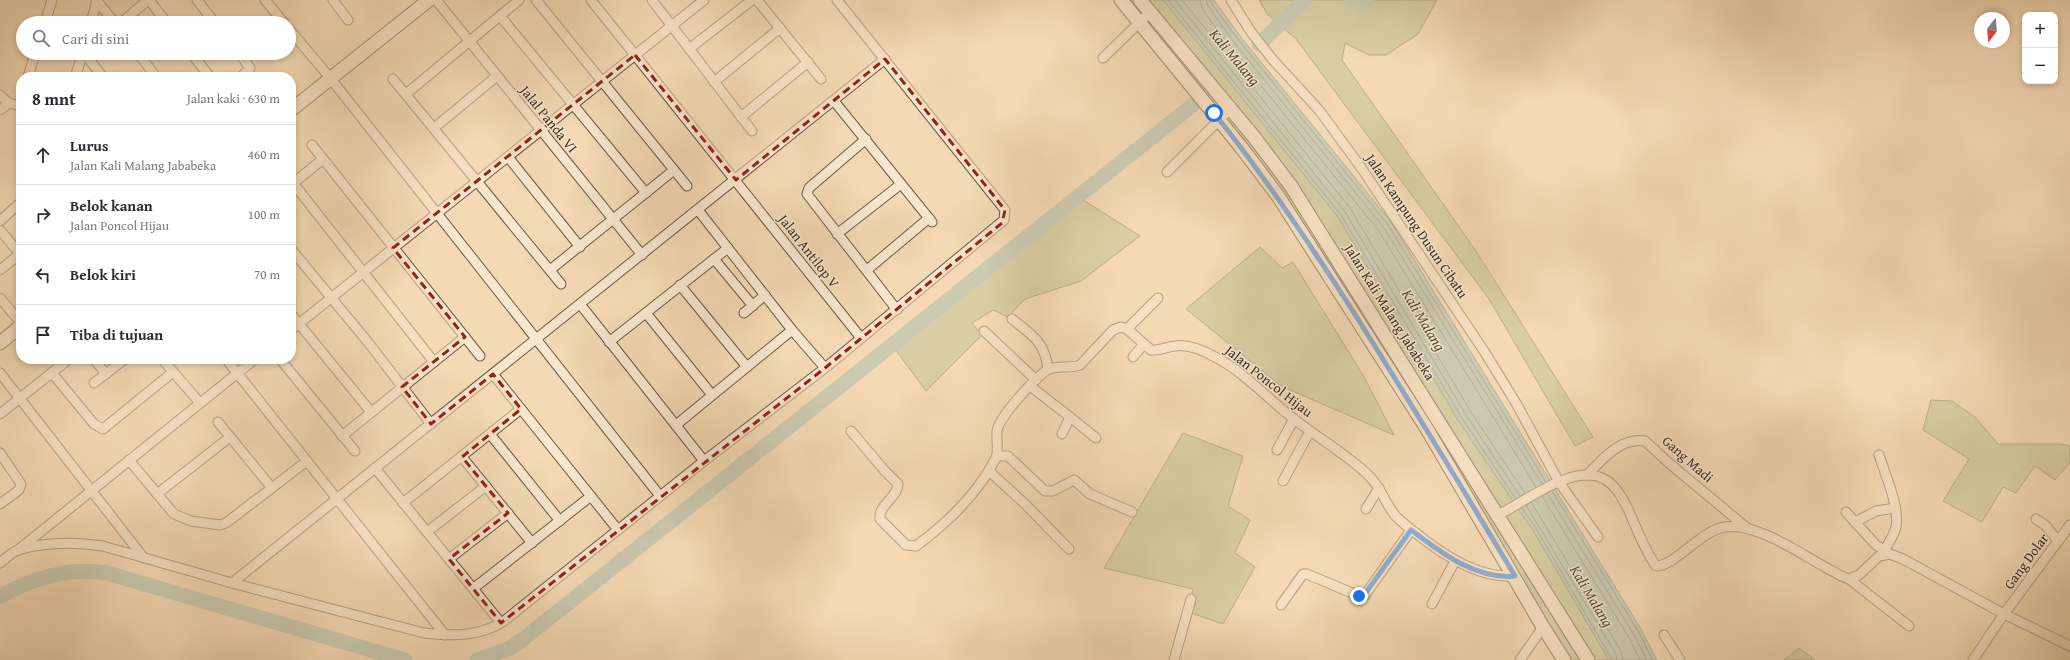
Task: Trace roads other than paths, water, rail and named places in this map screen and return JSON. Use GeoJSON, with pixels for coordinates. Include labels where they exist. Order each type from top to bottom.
{"type":"FeatureCollection","features":[{"type":"Feature","properties":{"kind":"main road"},"geometry":{"type":"LineString","coordinates":[[296,106],[429,0]]}},
{"type":"Feature","properties":{"kind":"main road"},"geometry":{"type":"LineString","coordinates":[[1121,0],[1216,116],[1278,196],[1427,429],[1564,660]]}},
{"type":"Feature","properties":{"kind":"main road","name":"Jalan Kali Malang Jababeka"},"geometry":{"type":"LineString","coordinates":[[1140,0],[1227,105],[1291,186],[1394,349],[1503,513],[1588,660]]}},
{"type":"Feature","properties":{"kind":"main road"},"geometry":{"type":"LineString","coordinates":[[0,343],[16,330]]}},
{"type":"Feature","properties":{"kind":"main road"},"geometry":{"type":"LineString","coordinates":[[1382,357],[1394,349]]}},
{"type":"Feature","properties":{"kind":"street"},"geometry":{"type":"LineString","coordinates":[[46,16],[52,0]]}},
{"type":"Feature","properties":{"kind":"street"},"geometry":{"type":"LineString","coordinates":[[93,16],[96,0]]}},
{"type":"Feature","properties":{"kind":"street"},"geometry":{"type":"LineString","coordinates":[[96,0],[110,16]]}},
{"type":"Feature","properties":{"kind":"street"},"geometry":{"type":"LineString","coordinates":[[129,16],[148,0],[161,16]]}},
{"type":"Feature","properties":{"kind":"street"},"geometry":{"type":"LineString","coordinates":[[197,0],[210,16]]}},
{"type":"Feature","properties":{"kind":"street"},"geometry":{"type":"LineString","coordinates":[[265,0],[278,16]]}},
{"type":"Feature","properties":{"kind":"street","name":"Jalal Panda VI"},"geometry":{"type":"LineString","coordinates":[[436,0],[642,256]]}},
{"type":"Feature","properties":{"kind":"street"},"geometry":{"type":"LineString","coordinates":[[406,94],[519,0]]}},
{"type":"Feature","properties":{"kind":"street"},"geometry":{"type":"LineString","coordinates":[[536,0],[601,82],[687,186]]}},
{"type":"Feature","properties":{"kind":"street","name":"Jalan Antilop V"},"geometry":{"type":"LineString","coordinates":[[591,0],[861,338]]}},
{"type":"Feature","properties":{"kind":"street"},"geometry":{"type":"LineString","coordinates":[[652,0],[752,131]]}},
{"type":"Feature","properties":{"kind":"street"},"geometry":{"type":"LineString","coordinates":[[296,326],[704,0]]}},
{"type":"Feature","properties":{"kind":"street"},"geometry":{"type":"LineString","coordinates":[[689,49],[752,0]]}},
{"type":"Feature","properties":{"kind":"street"},"geometry":{"type":"LineString","coordinates":[[757,0],[821,79]]}},
{"type":"Feature","properties":{"kind":"street"},"geometry":{"type":"LineString","coordinates":[[17,550],[66,543],[83,543],[103,546],[143,556],[232,583],[424,633],[445,635],[470,634],[501,623],[704,461],[825,368],[1002,223],[1006,214],[1000,204],[886,59],[837,0]]}},
{"type":"Feature","properties":{"kind":"street","name":"Jalan Kampung Dusun Cibatu"},"geometry":{"type":"LineString","coordinates":[[1231,0],[1251,32],[1273,60],[1319,110],[1360,166],[1484,351],[1516,403],[1559,482],[1598,537]]}},
{"type":"Feature","properties":{"kind":"street"},"geometry":{"type":"LineString","coordinates":[[335,1],[348,20]]}},
{"type":"Feature","properties":{"kind":"street"},"geometry":{"type":"LineString","coordinates":[[1104,58],[1150,12]]}},
{"type":"Feature","properties":{"kind":"street"},"geometry":{"type":"LineString","coordinates":[[500,16],[646,193]]}},
{"type":"Feature","properties":{"kind":"street"},"geometry":{"type":"LineString","coordinates":[[714,82],[780,28]]}},
{"type":"Feature","properties":{"kind":"street"},"geometry":{"type":"LineString","coordinates":[[296,37],[331,79],[436,214],[536,337],[660,496]]}},
{"type":"Feature","properties":{"kind":"street"},"geometry":{"type":"LineString","coordinates":[[232,583],[493,374],[536,337],[642,256],[886,59]]}},
{"type":"Feature","properties":{"kind":"street"},"geometry":{"type":"LineString","coordinates":[[29,72],[33,60]]}},
{"type":"Feature","properties":{"kind":"street"},"geometry":{"type":"LineString","coordinates":[[77,72],[81,60]]}},
{"type":"Feature","properties":{"kind":"street"},"geometry":{"type":"LineString","coordinates":[[89,60],[99,72]]}},
{"type":"Feature","properties":{"kind":"street"},"geometry":{"type":"LineString","coordinates":[[143,60],[152,72]]}},
{"type":"Feature","properties":{"kind":"street"},"geometry":{"type":"LineString","coordinates":[[197,60],[206,72]]}},
{"type":"Feature","properties":{"kind":"street"},"geometry":{"type":"LineString","coordinates":[[244,60],[250,68],[246,72]]}},
{"type":"Feature","properties":{"kind":"street"},"geometry":{"type":"LineString","coordinates":[[741,116],[808,62]]}},
{"type":"Feature","properties":{"kind":"street"},"geometry":{"type":"LineString","coordinates":[[434,128],[497,76]]}},
{"type":"Feature","properties":{"kind":"street"},"geometry":{"type":"LineString","coordinates":[[393,79],[561,284]]}},
{"type":"Feature","properties":{"kind":"street"},"geometry":{"type":"LineString","coordinates":[[0,95],[9,103]]}},
{"type":"Feature","properties":{"kind":"street"},"geometry":{"type":"LineString","coordinates":[[834,102],[866,139],[930,220],[867,270]]}},
{"type":"Feature","properties":{"kind":"street"},"geometry":{"type":"LineString","coordinates":[[0,110],[9,103],[16,103]]}},
{"type":"Feature","properties":{"kind":"street"},"geometry":{"type":"LineString","coordinates":[[1167,172],[1227,105]]}},
{"type":"Feature","properties":{"kind":"street"},"geometry":{"type":"LineString","coordinates":[[866,139],[807,191],[807,197],[867,270],[897,310]]}},
{"type":"Feature","properties":{"kind":"street"},"geometry":{"type":"LineString","coordinates":[[312,145],[480,356]]}},
{"type":"Feature","properties":{"kind":"street"},"geometry":{"type":"LineString","coordinates":[[508,157],[580,247]]}},
{"type":"Feature","properties":{"kind":"street"},"geometry":{"type":"LineString","coordinates":[[296,181],[323,159]]}},
{"type":"Feature","properties":{"kind":"street"},"geometry":{"type":"LineString","coordinates":[[550,270],[674,170]]}},
{"type":"Feature","properties":{"kind":"street"},"geometry":{"type":"LineString","coordinates":[[837,234],[901,184]]}},
{"type":"Feature","properties":{"kind":"street"},"geometry":{"type":"LineString","coordinates":[[296,189],[364,272],[434,362]]}},
{"type":"Feature","properties":{"kind":"street"},"geometry":{"type":"LineString","coordinates":[[0,221],[16,207]]}},
{"type":"Feature","properties":{"kind":"street"},"geometry":{"type":"LineString","coordinates":[[698,210],[792,330],[825,368]]}},
{"type":"Feature","properties":{"kind":"street"},"geometry":{"type":"LineString","coordinates":[[0,230],[16,248]]}},
{"type":"Feature","properties":{"kind":"street"},"geometry":{"type":"LineString","coordinates":[[609,342],[728,248]]}},
{"type":"Feature","properties":{"kind":"street"},"geometry":{"type":"LineString","coordinates":[[0,270],[16,256]]}},
{"type":"Feature","properties":{"kind":"street"},"geometry":{"type":"LineString","coordinates":[[296,256],[431,424]]}},
{"type":"Feature","properties":{"kind":"street"},"geometry":{"type":"LineString","coordinates":[[714,259],[753,306]]}},
{"type":"Feature","properties":{"kind":"street"},"geometry":{"type":"LineString","coordinates":[[680,285],[747,367]]}},
{"type":"Feature","properties":{"kind":"street"},"geometry":{"type":"LineString","coordinates":[[744,313],[765,295]]}},
{"type":"Feature","properties":{"kind":"street"},"geometry":{"type":"LineString","coordinates":[[0,298],[16,317]]}},
{"type":"Feature","properties":{"kind":"street"},"geometry":{"type":"LineString","coordinates":[[1127,329],[1158,298]]}},
{"type":"Feature","properties":{"kind":"street"},"geometry":{"type":"LineString","coordinates":[[580,304],[704,461]]}},
{"type":"Feature","properties":{"kind":"street"},"geometry":{"type":"LineString","coordinates":[[646,313],[712,395]]}},
{"type":"Feature","properties":{"kind":"street"},"geometry":{"type":"LineString","coordinates":[[1012,319],[1043,347],[1047,356],[1048,369]]}},
{"type":"Feature","properties":{"kind":"street"},"geometry":{"type":"LineString","coordinates":[[296,320],[371,412]]}},
{"type":"Feature","properties":{"kind":"street"},"geometry":{"type":"LineString","coordinates":[[851,431],[898,484],[881,511],[880,519],[906,545],[913,547],[927,538],[960,506],[989,471],[997,456],[999,424],[1005,414],[1048,369],[1075,367],[1080,365],[1113,330],[1121,327],[1127,329],[1143,345],[1133,357]]}},
{"type":"Feature","properties":{"kind":"street"},"geometry":{"type":"LineString","coordinates":[[676,425],[792,330]]}},
{"type":"Feature","properties":{"kind":"street"},"geometry":{"type":"LineString","coordinates":[[984,331],[1033,383],[1070,417],[1096,438]]}},
{"type":"Feature","properties":{"kind":"street"},"geometry":{"type":"LineString","coordinates":[[342,436],[464,337]]}},
{"type":"Feature","properties":{"kind":"street","name":"Jalan Poncol Hijau"},"geometry":{"type":"LineString","coordinates":[[1143,345],[1156,351],[1176,346],[1184,346],[1217,358],[1294,419],[1364,471],[1379,488],[1394,513],[1411,530],[1443,555],[1455,561],[1502,576],[1515,576]]}},
{"type":"Feature","properties":{"kind":"street"},"geometry":{"type":"LineString","coordinates":[[0,414],[63,364]]}},
{"type":"Feature","properties":{"kind":"street"},"geometry":{"type":"LineString","coordinates":[[98,364],[106,374]]}},
{"type":"Feature","properties":{"kind":"street"},"geometry":{"type":"LineString","coordinates":[[94,384],[119,364]]}},
{"type":"Feature","properties":{"kind":"street"},"geometry":{"type":"LineString","coordinates":[[166,364],[200,403]]}},
{"type":"Feature","properties":{"kind":"street"},"geometry":{"type":"LineString","coordinates":[[230,364],[445,635]]}},
{"type":"Feature","properties":{"kind":"street"},"geometry":{"type":"LineString","coordinates":[[0,563],[249,364]]}},
{"type":"Feature","properties":{"kind":"street"},"geometry":{"type":"LineString","coordinates":[[284,364],[355,451]]}},
{"type":"Feature","properties":{"kind":"street"},"geometry":{"type":"LineString","coordinates":[[52,373],[97,427],[103,429],[173,372]]}},
{"type":"Feature","properties":{"kind":"street"},"geometry":{"type":"LineString","coordinates":[[0,373],[143,556]]}},
{"type":"Feature","properties":{"kind":"street"},"geometry":{"type":"LineString","coordinates":[[493,374],[618,530]]}},
{"type":"Feature","properties":{"kind":"street"},"geometry":{"type":"LineString","coordinates":[[404,503],[521,409]]}},
{"type":"Feature","properties":{"kind":"street"},"geometry":{"type":"LineString","coordinates":[[1062,434],[1070,417]]}},
{"type":"Feature","properties":{"kind":"street"},"geometry":{"type":"LineString","coordinates":[[1276,450],[1294,419]]}},
{"type":"Feature","properties":{"kind":"street"},"geometry":{"type":"LineString","coordinates":[[218,422],[271,486]]}},
{"type":"Feature","properties":{"kind":"street"},"geometry":{"type":"LineString","coordinates":[[1283,481],[1310,431]]}},
{"type":"Feature","properties":{"kind":"street"},"geometry":{"type":"LineString","coordinates":[[490,434],[560,521]]}},
{"type":"Feature","properties":{"kind":"street"},"geometry":{"type":"LineString","coordinates":[[157,494],[230,437]]}},
{"type":"Feature","properties":{"kind":"street","name":"Gang Madi"},"geometry":{"type":"LineString","coordinates":[[1587,475],[1615,449],[1621,446],[1645,441],[1670,464],[1748,528]]}},
{"type":"Feature","properties":{"kind":"street"},"geometry":{"type":"LineString","coordinates":[[0,453],[21,484],[19,490],[0,504]]}},
{"type":"Feature","properties":{"kind":"street"},"geometry":{"type":"LineString","coordinates":[[1849,579],[1859,575],[1877,556],[1883,552],[1895,530],[1897,522],[1895,508],[1879,455]]}},
{"type":"Feature","properties":{"kind":"street"},"geometry":{"type":"LineString","coordinates":[[997,456],[1008,456],[1045,491],[1054,491],[1074,480],[1090,494],[1132,512]]}},
{"type":"Feature","properties":{"kind":"street"},"geometry":{"type":"LineString","coordinates":[[462,457],[532,543]]}},
{"type":"Feature","properties":{"kind":"street"},"geometry":{"type":"LineString","coordinates":[[129,460],[174,514],[180,518],[220,525],[226,523],[271,486],[306,461]]}},
{"type":"Feature","properties":{"kind":"street"},"geometry":{"type":"LineString","coordinates":[[375,468],[501,623]]}},
{"type":"Feature","properties":{"kind":"street"},"geometry":{"type":"LineString","coordinates":[[989,471],[1026,505],[1069,549]]}},
{"type":"Feature","properties":{"kind":"street"},"geometry":{"type":"LineString","coordinates":[[1503,513],[1547,487],[1559,482],[1587,475],[1601,478],[1614,486],[1657,566],[1670,561],[1700,537],[1712,531],[1725,527],[1748,528],[1757,531],[1849,579],[1910,626]]}},
{"type":"Feature","properties":{"kind":"street"},"geometry":{"type":"LineString","coordinates":[[427,532],[486,486]]}},
{"type":"Feature","properties":{"kind":"street"},"geometry":{"type":"LineString","coordinates":[[1366,509],[1379,488]]}},
{"type":"Feature","properties":{"kind":"street"},"geometry":{"type":"LineString","coordinates":[[474,588],[591,496]]}},
{"type":"Feature","properties":{"kind":"street"},"geometry":{"type":"LineString","coordinates":[[1855,522],[1876,512],[1895,508]]}},
{"type":"Feature","properties":{"kind":"street"},"geometry":{"type":"LineString","coordinates":[[1846,512],[1883,552],[1909,562],[2004,614],[2070,646]]}},
{"type":"Feature","properties":{"kind":"street"},"geometry":{"type":"LineString","coordinates":[[449,559],[508,513]]}},
{"type":"Feature","properties":{"kind":"street"},"geometry":{"type":"LineString","coordinates":[[2036,519],[2045,525],[2058,541]]}},
{"type":"Feature","properties":{"kind":"street","name":"Gang Dolar"},"geometry":{"type":"LineString","coordinates":[[1973,660],[2004,614],[2070,525]]}},
{"type":"Feature","properties":{"kind":"street"},"geometry":{"type":"LineString","coordinates":[[1281,605],[1302,574],[1307,574],[1359,596],[1364,595],[1411,530]]}},
{"type":"Feature","properties":{"kind":"street"},"geometry":{"type":"LineString","coordinates":[[1432,604],[1455,561]]}},
{"type":"Feature","properties":{"kind":"street"},"geometry":{"type":"LineString","coordinates":[[1174,660],[1191,599]]}},
{"type":"Feature","properties":{"kind":"street"},"geometry":{"type":"LineString","coordinates":[[1520,660],[1543,626]]}},
{"type":"Feature","properties":{"kind":"street"},"geometry":{"type":"LineString","coordinates":[[1664,635],[1680,660]]}},
{"type":"Feature","properties":{"kind":"water","name":"Kali Malang"},"geometry":{"type":"Polygon","coordinates":[[[1163,0],[1214,0],[1240,36],[1391,222],[1641,629],[1657,660],[1609,660],[1534,532],[1458,420],[1338,217],[1163,0]]]}},
{"type":"Feature","properties":{"kind":"waterway"},"geometry":{"type":"LineString","coordinates":[[1259,44],[1305,0]]}},
{"type":"Feature","properties":{"kind":"waterway"},"geometry":{"type":"LineString","coordinates":[[1351,0],[1364,2],[1367,0]]}},
{"type":"Feature","properties":{"kind":"waterway"},"geometry":{"type":"LineString","coordinates":[[477,660],[510,648],[522,640],[1194,104]]}},
{"type":"Feature","properties":{"kind":"waterway"},"geometry":{"type":"LineString","coordinates":[[0,596],[39,579],[65,573],[107,573],[405,660]]}}]}
